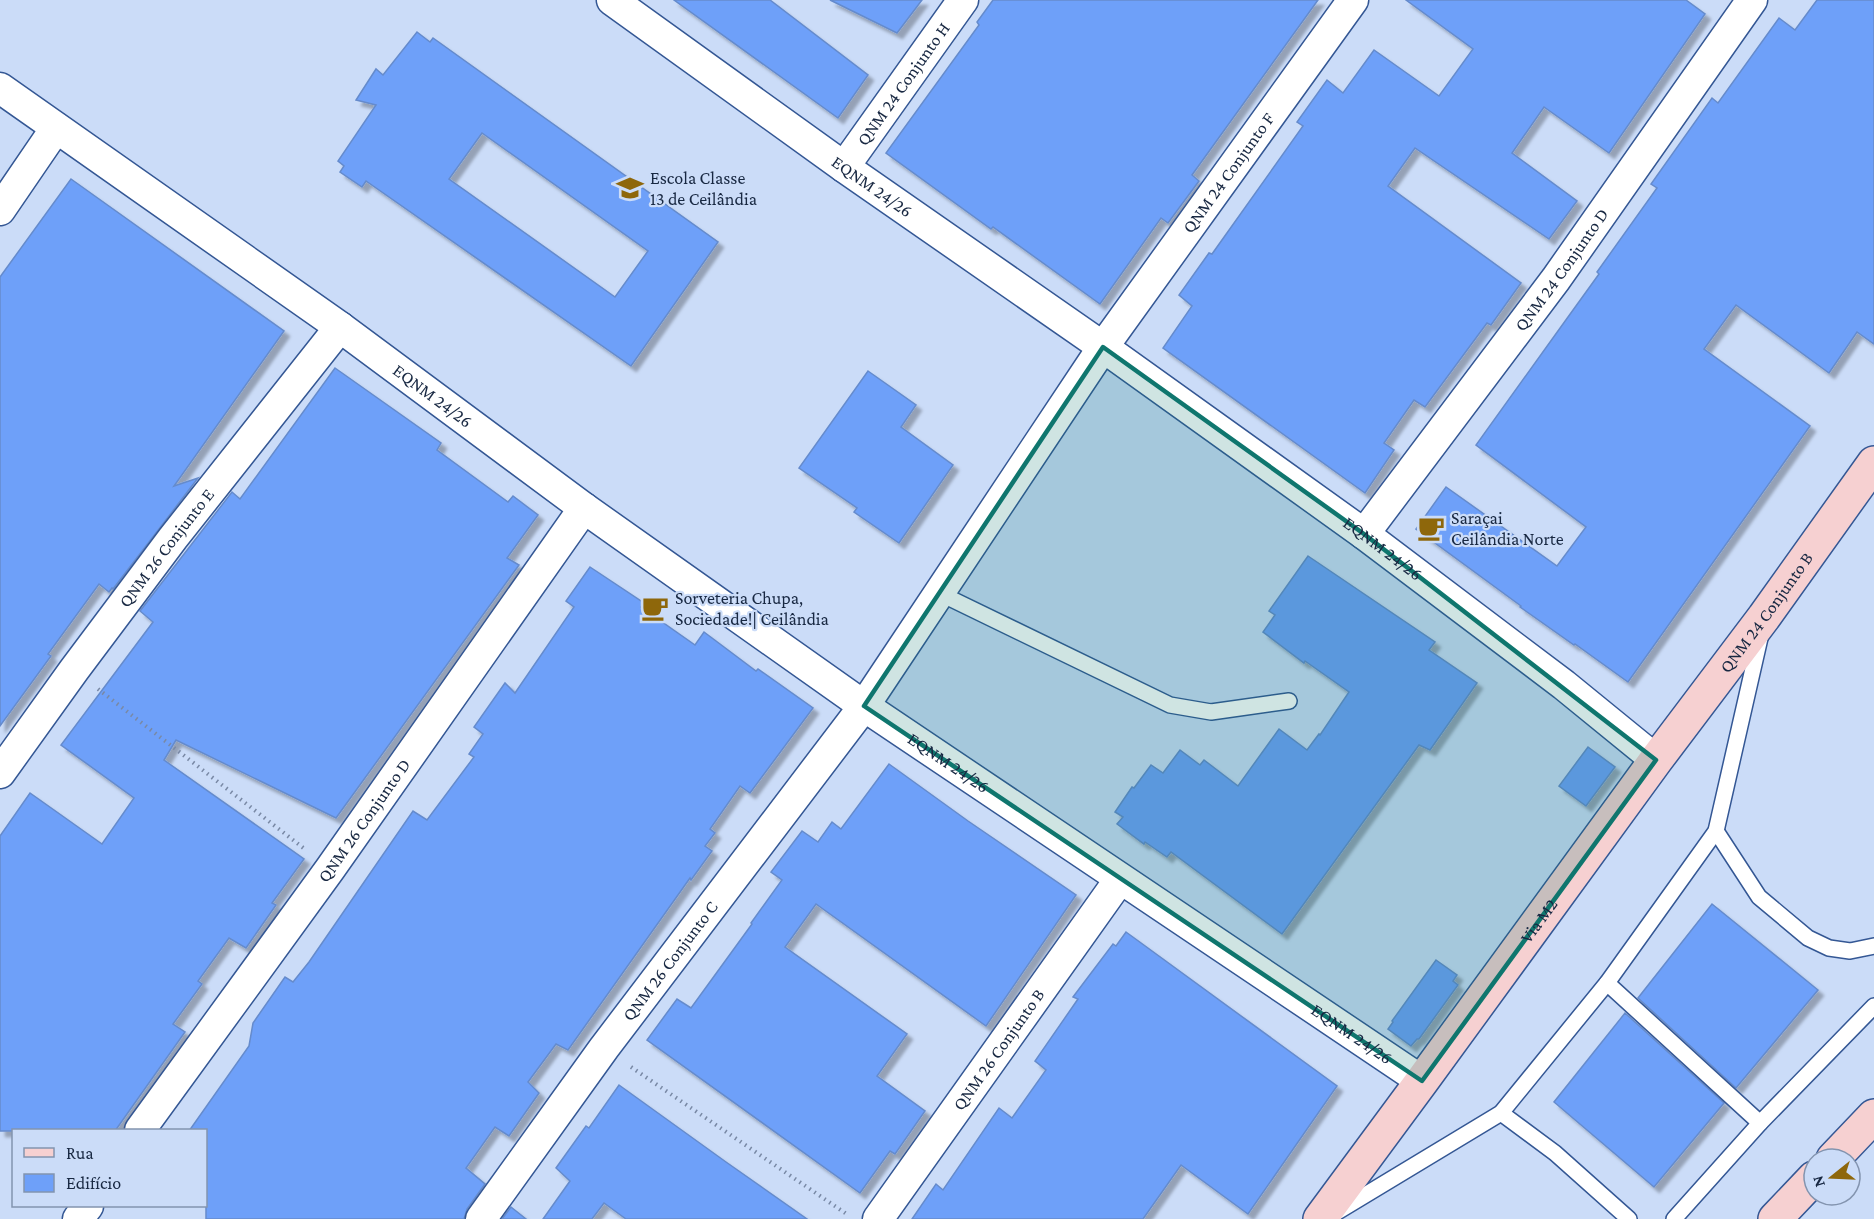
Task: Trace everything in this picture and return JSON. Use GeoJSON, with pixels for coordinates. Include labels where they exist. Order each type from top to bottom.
{"type":"FeatureCollection","features":[{"type":"Feature","properties":{"kind":"main road","name":"QNM 24 Conjunto B"},"geometry":{"type":"LineString","coordinates":[[1656,760],[1764,617],[1874,463]]}},
{"type":"Feature","properties":{"kind":"main road","name":"Via M2"},"geometry":{"type":"LineString","coordinates":[[1320,1219],[1656,760]]}},
{"type":"Feature","properties":{"kind":"main road"},"geometry":{"type":"LineString","coordinates":[[1844,1147],[1874,1116]]}},
{"type":"Feature","properties":{"kind":"main road"},"geometry":{"type":"LineString","coordinates":[[1775,1219],[1802,1191]]}},
{"type":"Feature","properties":{"kind":"street","name":"EQNM 24/26"},"geometry":{"type":"LineString","coordinates":[[612,0],[844,167],[1103,347],[1364,534],[1564,685],[1656,760]]}},
{"type":"Feature","properties":{"kind":"street","name":"QNM 24 Conjunto H"},"geometry":{"type":"LineString","coordinates":[[844,167],[963,0]]}},
{"type":"Feature","properties":{"kind":"street","name":"QNM 24 Conjunto F"},"geometry":{"type":"LineString","coordinates":[[1103,347],[1353,0]]}},
{"type":"Feature","properties":{"kind":"street","name":"QNM 24 Conjunto D"},"geometry":{"type":"LineString","coordinates":[[1364,534],[1556,279],[1752,0]]}},
{"type":"Feature","properties":{"kind":"street","name":"EQNM 24/26"},"geometry":{"type":"LineString","coordinates":[[0,88],[340,327],[584,508],[864,706],[1422,1081]]}},
{"type":"Feature","properties":{"kind":"street"},"geometry":{"type":"LineString","coordinates":[[0,210],[56,128]]}},
{"type":"Feature","properties":{"kind":"street","name":"QNM 26 Conjunto E"},"geometry":{"type":"LineString","coordinates":[[0,772],[173,538],[340,327]]}},
{"type":"Feature","properties":{"kind":"street"},"geometry":{"type":"LineString","coordinates":[[864,706],[1103,347]]}},
{"type":"Feature","properties":{"kind":"street","name":"QNM 26 Conjunto D"},"geometry":{"type":"LineString","coordinates":[[141,1129],[330,869],[584,508]]}},
{"type":"Feature","properties":{"kind":"street","name":"QNM 26 Conjunto C"},"geometry":{"type":"LineString","coordinates":[[481,1219],[604,1048],[864,706]]}},
{"type":"Feature","properties":{"kind":"street","name":"QNM 26 Conjunto B"},"geometry":{"type":"LineString","coordinates":[[878,1219],[1120,879]]}},
{"type":"Feature","properties":{"kind":"street"},"geometry":{"type":"LineString","coordinates":[[78,1219],[87,1207]]}},
{"type":"Feature","properties":{"kind":"lane"},"geometry":{"type":"LineString","coordinates":[[939,593],[1170,705],[1211,712],[1289,701]]}},
{"type":"Feature","properties":{"kind":"lane"},"geometry":{"type":"LineString","coordinates":[[1325,1219],[1501,1113],[1608,983],[1716,831],[1764,617]]}},
{"type":"Feature","properties":{"kind":"lane"},"geometry":{"type":"LineString","coordinates":[[1716,831],[1759,897],[1808,938],[1829,948],[1850,951],[1874,946]]}},
{"type":"Feature","properties":{"kind":"lane"},"geometry":{"type":"LineString","coordinates":[[1608,983],[1760,1123]]}},
{"type":"Feature","properties":{"kind":"lane"},"geometry":{"type":"LineString","coordinates":[[1674,1219],[1760,1123],[1874,1006]]}},
{"type":"Feature","properties":{"kind":"lane"},"geometry":{"type":"LineString","coordinates":[[1501,1113],[1555,1153],[1629,1219]]}},
{"type":"Feature","properties":{"kind":"path"},"geometry":{"type":"LineString","coordinates":[[74,670],[330,869]]}},
{"type":"Feature","properties":{"kind":"path"},"geometry":{"type":"LineString","coordinates":[[604,1048],[853,1219]]}},
{"type":"Feature","properties":{"kind":"highlighted area"},"geometry":{"type":"Polygon","coordinates":[[[1103,347],[1364,534],[1656,760],[1422,1081],[864,706],[1103,347]]]}},
{"type":"Feature","properties":{"kind":"building"},"geometry":{"type":"Polygon","coordinates":[[[674,0],[770,0],[868,75],[838,118],[674,0]]]}},
{"type":"Feature","properties":{"kind":"building"},"geometry":{"type":"Polygon","coordinates":[[[830,0],[922,0],[897,33],[830,0]]]}},
{"type":"Feature","properties":{"kind":"building"},"geometry":{"type":"Polygon","coordinates":[[[993,0],[1318,0],[1192,175],[1199,181],[1168,223],[1161,218],[1100,304],[886,153],[979,25],[977,22],[993,0]]]}},
{"type":"Feature","properties":{"kind":"building"},"geometry":{"type":"Polygon","coordinates":[[[1406,0],[1686,0],[1705,14],[1609,153],[1544,107],[1512,153],[1577,201],[1549,239],[1415,148],[1388,186],[1521,283],[1491,325],[1487,323],[1425,407],[1414,400],[1384,443],[1394,450],[1365,493],[1163,348],[1192,306],[1179,295],[1209,253],[1212,254],[1303,126],[1297,122],[1327,80],[1343,93],[1374,50],[1439,96],[1473,49],[1406,0]]]}},
{"type":"Feature","properties":{"kind":"building"},"geometry":{"type":"Polygon","coordinates":[[[1817,0],[1874,0],[1874,344],[1857,332],[1829,373],[1736,305],[1704,349],[1810,426],[1628,682],[1520,607],[1416,529],[1446,487],[1557,566],[1586,527],[1476,445],[1599,274],[1597,272],[1657,188],[1651,184],[1712,98],[1718,103],[1779,18],[1795,30],[1817,0]]]}},
{"type":"Feature","properties":{"kind":"building","name":"Escola Classe 13 de Ceilândia"},"geometry":{"type":"Polygon","coordinates":[[[417,32],[430,42],[433,38],[718,242],[631,366],[366,181],[362,187],[340,172],[344,166],[338,161],[376,105],[356,100],[376,69],[383,75],[417,32]],[[482,133],[449,179],[615,297],[648,251],[482,133]]]}},
{"type":"Feature","properties":{"kind":"building"},"geometry":{"type":"Polygon","coordinates":[[[71,179],[284,331],[174,486],[198,478],[113,589],[109,592],[99,584],[48,654],[51,656],[0,726],[0,277],[71,179]]]}},
{"type":"Feature","properties":{"kind":"building"},"geometry":{"type":"Polygon","coordinates":[[[335,368],[441,443],[437,450],[508,502],[513,496],[538,515],[507,558],[519,565],[336,818],[176,740],[164,760],[304,859],[272,903],[276,905],[246,948],[229,938],[198,981],[202,984],[173,1024],[185,1032],[116,1129],[0,1131],[0,836],[30,793],[102,844],[134,798],[61,745],[153,622],[140,611],[232,492],[240,499],[335,368]]]}},
{"type":"Feature","properties":{"kind":"building"},"geometry":{"type":"Polygon","coordinates":[[[868,371],[916,405],[901,427],[953,465],[899,543],[854,512],[857,508],[799,468],[868,371]]]}},
{"type":"Feature","properties":{"kind":"building"},"geometry":{"type":"Polygon","coordinates":[[[1308,556],[1435,642],[1429,650],[1477,683],[1430,750],[1419,745],[1282,934],[1171,852],[1167,857],[1145,842],[1144,844],[1117,824],[1123,817],[1115,812],[1151,765],[1163,773],[1180,750],[1200,765],[1204,760],[1238,786],[1279,729],[1307,750],[1320,735],[1349,692],[1305,661],[1304,663],[1263,632],[1275,615],[1269,611],[1308,556]]]}},
{"type":"Feature","properties":{"kind":"building"},"geometry":{"type":"Polygon","coordinates":[[[590,567],[644,603],[641,607],[695,645],[704,632],[756,671],[758,669],[813,708],[750,793],[740,786],[710,829],[715,833],[705,846],[712,851],[691,880],[690,878],[568,1050],[556,1044],[528,1082],[539,1093],[509,1136],[495,1127],[466,1168],[485,1184],[467,1209],[464,1219],[206,1219],[207,1129],[190,1129],[249,1046],[253,1023],[285,977],[293,982],[309,962],[413,811],[427,820],[474,757],[469,754],[483,734],[474,727],[505,683],[515,693],[574,607],[566,601],[590,567]]]}},
{"type":"Feature","properties":{"kind":"building"},"geometry":{"type":"Polygon","coordinates":[[[1588,747],[1615,767],[1586,806],[1559,786],[1588,747]]]}},
{"type":"Feature","properties":{"kind":"building"},"geometry":{"type":"Polygon","coordinates":[[[889,764],[1076,895],[986,1026],[816,904],[785,947],[907,1034],[877,1076],[925,1111],[895,1154],[890,1151],[860,1193],[647,1040],[677,999],[691,1008],[782,880],[771,872],[802,831],[818,842],[832,822],[841,829],[889,764]]]}},
{"type":"Feature","properties":{"kind":"building"},"geometry":{"type":"Polygon","coordinates":[[[1712,904],[1818,990],[1736,1088],[1638,998],[1712,904]]]}},
{"type":"Feature","properties":{"kind":"building"},"geometry":{"type":"Polygon","coordinates":[[[1126,932],[1337,1086],[1248,1214],[1181,1165],[1143,1219],[912,1219],[936,1184],[943,1190],[999,1108],[1012,1118],[1046,1070],[1035,1061],[1078,999],[1073,997],[1113,944],[1116,946],[1126,932]]]}},
{"type":"Feature","properties":{"kind":"building"},"geometry":{"type":"Polygon","coordinates":[[[1436,960],[1457,975],[1453,981],[1458,985],[1419,1039],[1411,1046],[1388,1029],[1436,960]]]}},
{"type":"Feature","properties":{"kind":"building"},"geometry":{"type":"Polygon","coordinates":[[[1625,1013],[1724,1103],[1654,1187],[1554,1102],[1625,1013]]]}},
{"type":"Feature","properties":{"kind":"building"},"geometry":{"type":"Polygon","coordinates":[[[619,1085],[807,1219],[626,1219],[604,1203],[592,1219],[543,1219],[570,1181],[556,1168],[586,1126],[589,1128],[619,1085]]]}},
{"type":"Feature","properties":{"kind":"building"},"geometry":{"type":"Polygon","coordinates":[[[511,1207],[526,1219],[502,1219],[511,1207]]]}},
{"type":"Feature","properties":{"kind":"place","name":"Escola Classe 13 de Ceilândia"},"geometry":{"type":"Point","coordinates":[630,188]}},
{"type":"Feature","properties":{"kind":"place","name":"Saraçai Ceilândia Norte"},"geometry":{"type":"Point","coordinates":[1431,528]}},
{"type":"Feature","properties":{"kind":"place","name":"Sorveteria Chupa, Sociedade!| Ceilândia"},"geometry":{"type":"Point","coordinates":[655,608]}}]}
